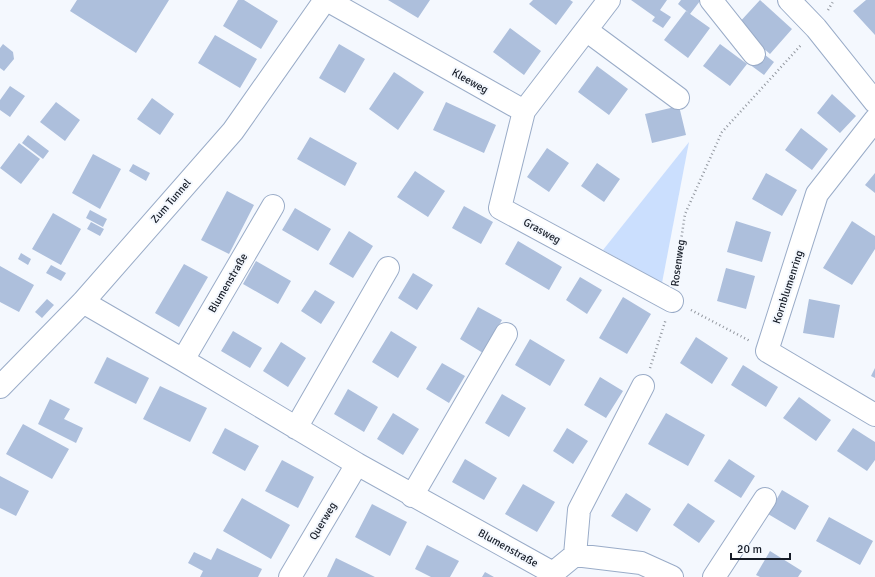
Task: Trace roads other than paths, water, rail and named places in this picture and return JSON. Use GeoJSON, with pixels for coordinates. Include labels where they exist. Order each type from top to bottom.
{"type":"FeatureCollection","features":[{"type":"Feature","properties":{"kind":"street","name":"Kleeweg"},"geometry":{"type":"LineString","coordinates":[[326,0],[524,111]]}},
{"type":"Feature","properties":{"kind":"street","name":"Zum Tunnel"},"geometry":{"type":"LineString","coordinates":[[2,380],[82,302],[233,131],[326,0]]}},
{"type":"Feature","properties":{"kind":"street"},"geometry":{"type":"LineString","coordinates":[[524,111],[610,0]]}},
{"type":"Feature","properties":{"kind":"street"},"geometry":{"type":"LineString","coordinates":[[711,0],[754,54]]}},
{"type":"Feature","properties":{"kind":"street"},"geometry":{"type":"LineString","coordinates":[[789,0],[816,28],[875,102]]}},
{"type":"Feature","properties":{"kind":"street"},"geometry":{"type":"LineString","coordinates":[[586,30],[678,98]]}},
{"type":"Feature","properties":{"kind":"street","name":"Grasweg"},"geometry":{"type":"LineString","coordinates":[[524,111],[500,208],[672,301]]}},
{"type":"Feature","properties":{"kind":"street","name":"Kornblumenring"},"geometry":{"type":"LineString","coordinates":[[875,120],[817,194],[768,351],[875,415]]}},
{"type":"Feature","properties":{"kind":"street","name":"Blumenstraße"},"geometry":{"type":"LineString","coordinates":[[183,360],[273,206]]}},
{"type":"Feature","properties":{"kind":"street"},"geometry":{"type":"LineString","coordinates":[[296,428],[388,268]]}},
{"type":"Feature","properties":{"kind":"street","name":"Blumenstraße"},"geometry":{"type":"LineString","coordinates":[[82,302],[412,496],[552,575],[575,555]]}},
{"type":"Feature","properties":{"kind":"street"},"geometry":{"type":"LineString","coordinates":[[412,496],[506,334]]}},
{"type":"Feature","properties":{"kind":"street"},"geometry":{"type":"LineString","coordinates":[[642,386],[578,510],[575,555],[641,563],[672,577]]}},
{"type":"Feature","properties":{"kind":"street","name":"Querweg"},"geometry":{"type":"LineString","coordinates":[[290,577],[357,464]]}},
{"type":"Feature","properties":{"kind":"street"},"geometry":{"type":"LineString","coordinates":[[714,577],[765,499]]}}]}
